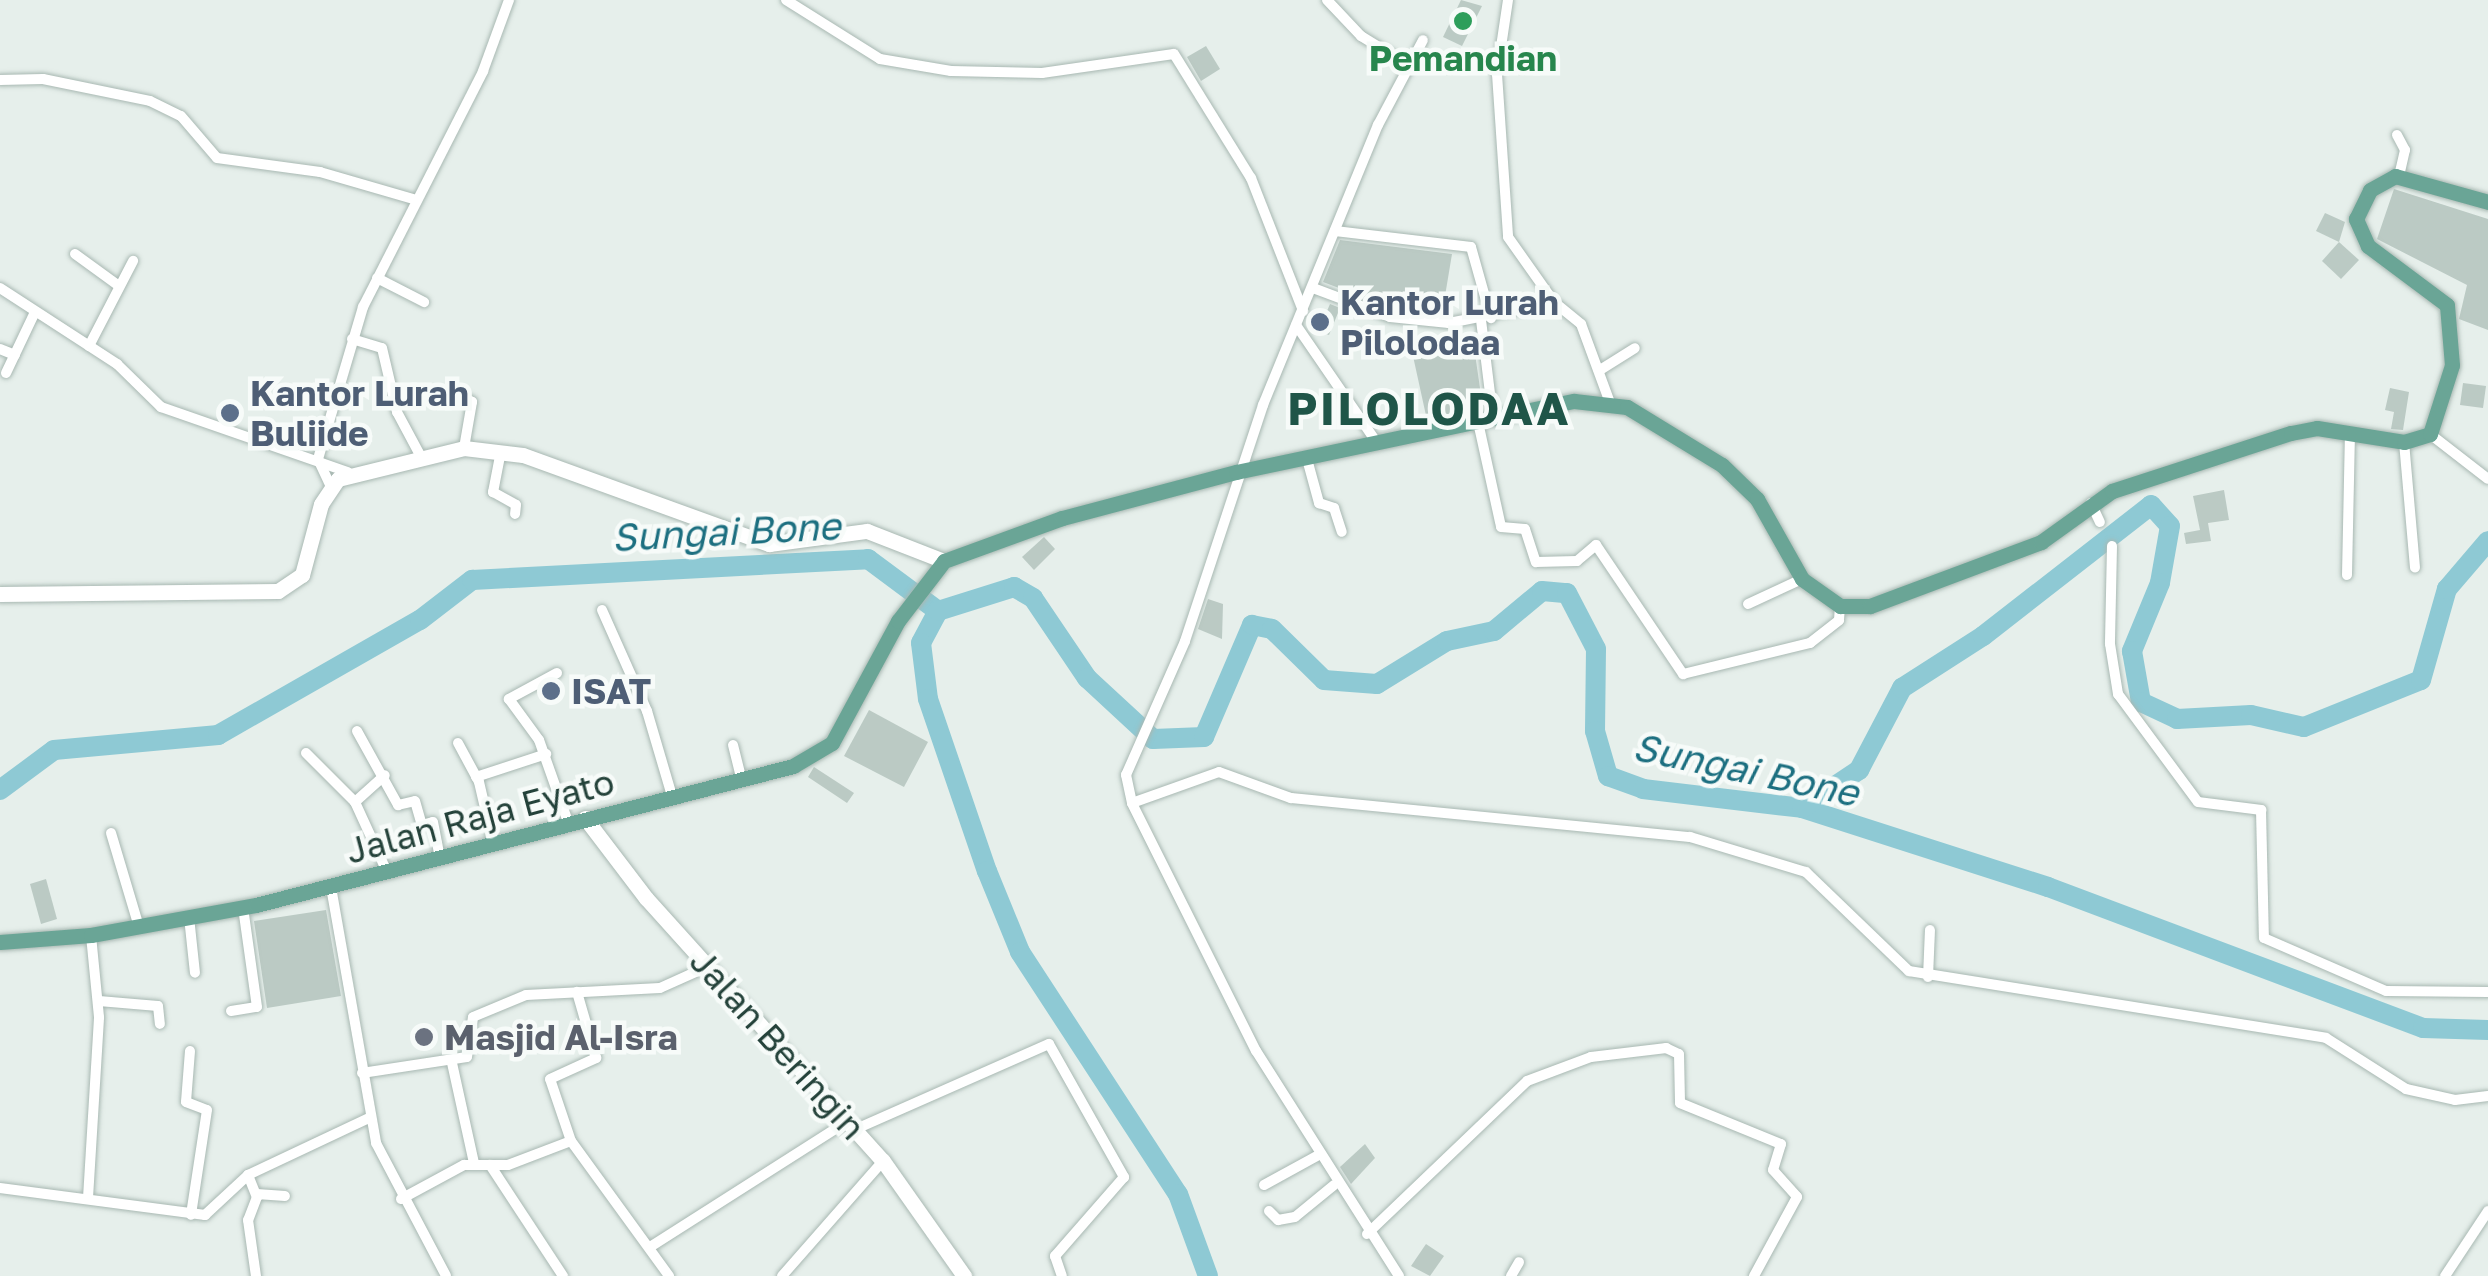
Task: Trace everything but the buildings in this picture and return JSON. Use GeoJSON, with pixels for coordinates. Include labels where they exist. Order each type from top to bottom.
{"type":"FeatureCollection","features":[{"type":"Feature","properties":{"kind":"main road"},"geometry":{"type":"LineString","coordinates":[[939,565],[1062,518],[1236,472],[1574,401],[1610,403],[1743,480],[1802,579],[1840,606],[1870,606],[2030,548],[2091,503],[2290,433],[2350,432],[2404,442],[2430,434],[2452,366],[2447,305],[2368,246],[2356,218],[2370,190],[2399,177],[2488,202]]}},
{"type":"Feature","properties":{"kind":"main road","name":"Jalan Raja Eyato"},"geometry":{"type":"LineString","coordinates":[[0,942],[91,935],[243,907],[793,766],[832,742],[898,621],[939,565]]}},
{"type":"Feature","properties":{"kind":"street"},"geometry":{"type":"LineString","coordinates":[[330,487],[318,458],[352,340],[413,199],[483,71],[509,0]]}},
{"type":"Feature","properties":{"kind":"street"},"geometry":{"type":"LineString","coordinates":[[786,0],[880,59],[950,71],[1042,73],[1174,54],[1251,178],[1302,311]]}},
{"type":"Feature","properties":{"kind":"street"},"geometry":{"type":"LineString","coordinates":[[1328,0],[1361,36],[1405,63]]}},
{"type":"Feature","properties":{"kind":"street"},"geometry":{"type":"LineString","coordinates":[[1508,0],[1496,74],[1508,237],[1554,302],[1581,324],[1610,403]]}},
{"type":"Feature","properties":{"kind":"street"},"geometry":{"type":"LineString","coordinates":[[1399,1276],[1366,1234],[1317,1156],[1132,803],[1126,776],[1147,716],[1184,642],[1236,472],[1405,63],[1423,40]]}},
{"type":"Feature","properties":{"kind":"street"},"geometry":{"type":"LineString","coordinates":[[0,80],[43,79],[150,102],[180,116],[218,158],[320,172],[413,199]]}},
{"type":"Feature","properties":{"kind":"street"},"geometry":{"type":"LineString","coordinates":[[2397,135],[2405,150],[2399,177]]}},
{"type":"Feature","properties":{"kind":"street"},"geometry":{"type":"LineString","coordinates":[[1334,230],[1471,246],[1486,319],[1486,420],[1501,527],[1525,529],[1536,562],[1577,561],[1596,545],[1683,674],[1788,652],[1837,622],[1840,606]]}},
{"type":"Feature","properties":{"kind":"street"},"geometry":{"type":"LineString","coordinates":[[75,254],[118,286]]}},
{"type":"Feature","properties":{"kind":"street"},"geometry":{"type":"LineString","coordinates":[[88,346],[133,261]]}},
{"type":"Feature","properties":{"kind":"street"},"geometry":{"type":"LineString","coordinates":[[377,278],[424,302]]}},
{"type":"Feature","properties":{"kind":"street"},"geometry":{"type":"LineString","coordinates":[[0,288],[88,346],[161,407],[318,458],[348,472]]}},
{"type":"Feature","properties":{"kind":"street"},"geometry":{"type":"LineString","coordinates":[[1313,288],[1390,317],[1486,319],[1554,302]]}},
{"type":"Feature","properties":{"kind":"street"},"geometry":{"type":"LineString","coordinates":[[6,372],[35,312]]}},
{"type":"Feature","properties":{"kind":"street"},"geometry":{"type":"LineString","coordinates":[[1296,325],[1377,443]]}},
{"type":"Feature","properties":{"kind":"street"},"geometry":{"type":"LineString","coordinates":[[352,340],[382,348],[397,412],[420,456]]}},
{"type":"Feature","properties":{"kind":"street"},"geometry":{"type":"LineString","coordinates":[[1600,370],[1635,348]]}},
{"type":"Feature","properties":{"kind":"street"},"geometry":{"type":"LineString","coordinates":[[0,349],[15,355]]}},
{"type":"Feature","properties":{"kind":"street"},"geometry":{"type":"LineString","coordinates":[[464,448],[472,402],[465,398]]}},
{"type":"Feature","properties":{"kind":"street"},"geometry":{"type":"LineString","coordinates":[[2347,576],[2350,432]]}},
{"type":"Feature","properties":{"kind":"street"},"geometry":{"type":"LineString","coordinates":[[2430,434],[2488,479]]}},
{"type":"Feature","properties":{"kind":"street"},"geometry":{"type":"LineString","coordinates":[[2404,442],[2415,568]]}},
{"type":"Feature","properties":{"kind":"street"},"geometry":{"type":"LineString","coordinates":[[0,594],[278,591],[302,575],[330,487],[348,472],[464,448],[502,451],[682,507],[770,544],[867,531],[939,565]]}},
{"type":"Feature","properties":{"kind":"street"},"geometry":{"type":"LineString","coordinates":[[502,451],[493,492],[516,505],[515,514]]}},
{"type":"Feature","properties":{"kind":"street"},"geometry":{"type":"LineString","coordinates":[[1307,459],[1319,503],[1334,508],[1342,532]]}},
{"type":"Feature","properties":{"kind":"street"},"geometry":{"type":"LineString","coordinates":[[2091,503],[2100,522]]}},
{"type":"Feature","properties":{"kind":"street"},"geometry":{"type":"LineString","coordinates":[[2112,546],[2118,694],[2198,802],[2260,810],[2264,938],[2386,991],[2488,992]]}},
{"type":"Feature","properties":{"kind":"street"},"geometry":{"type":"LineString","coordinates":[[1748,604],[1802,579]]}},
{"type":"Feature","properties":{"kind":"street"},"geometry":{"type":"LineString","coordinates":[[602,610],[647,711],[672,796]]}},
{"type":"Feature","properties":{"kind":"street"},"geometry":{"type":"LineString","coordinates":[[557,673],[509,699],[546,754],[568,822]]}},
{"type":"Feature","properties":{"kind":"street"},"geometry":{"type":"LineString","coordinates":[[357,731],[385,775],[398,805],[415,801],[422,825],[433,822],[440,857]]}},
{"type":"Feature","properties":{"kind":"street"},"geometry":{"type":"LineString","coordinates":[[458,743],[476,777],[494,842]]}},
{"type":"Feature","properties":{"kind":"street"},"geometry":{"type":"LineString","coordinates":[[733,746],[742,780]]}},
{"type":"Feature","properties":{"kind":"street"},"geometry":{"type":"LineString","coordinates":[[306,753],[355,802],[386,872]]}},
{"type":"Feature","properties":{"kind":"street"},"geometry":{"type":"LineString","coordinates":[[476,777],[546,754]]}},
{"type":"Feature","properties":{"kind":"street"},"geometry":{"type":"LineString","coordinates":[[1132,803],[1219,772],[1291,798],[1708,841],[1806,872],[1900,967],[1928,977],[2326,1038],[2406,1089],[2456,1100],[2488,1096]]}},
{"type":"Feature","properties":{"kind":"street"},"geometry":{"type":"LineString","coordinates":[[355,802],[385,775]]}},
{"type":"Feature","properties":{"kind":"street","name":"Jalan Beringin"},"geometry":{"type":"LineString","coordinates":[[586,818],[709,966],[883,1161],[964,1276]]}},
{"type":"Feature","properties":{"kind":"street"},"geometry":{"type":"LineString","coordinates":[[111,833],[139,927]]}},
{"type":"Feature","properties":{"kind":"street"},"geometry":{"type":"LineString","coordinates":[[331,887],[370,1117],[401,1199],[446,1276]]}},
{"type":"Feature","properties":{"kind":"street"},"geometry":{"type":"LineString","coordinates":[[231,1010],[257,1007],[243,907]]}},
{"type":"Feature","properties":{"kind":"street"},"geometry":{"type":"LineString","coordinates":[[189,917],[195,974]]}},
{"type":"Feature","properties":{"kind":"street"},"geometry":{"type":"LineString","coordinates":[[1928,977],[1930,930]]}},
{"type":"Feature","properties":{"kind":"street"},"geometry":{"type":"LineString","coordinates":[[88,1198],[99,1001],[91,935]]}},
{"type":"Feature","properties":{"kind":"street"},"geometry":{"type":"LineString","coordinates":[[362,1072],[452,1063],[472,1050],[476,1014],[537,992],[660,988],[709,966]]}},
{"type":"Feature","properties":{"kind":"street"},"geometry":{"type":"LineString","coordinates":[[577,992],[596,1058],[550,1079],[571,1141],[668,1276]]}},
{"type":"Feature","properties":{"kind":"street"},"geometry":{"type":"LineString","coordinates":[[99,1001],[158,1006],[160,1024]]}},
{"type":"Feature","properties":{"kind":"street"},"geometry":{"type":"LineString","coordinates":[[650,1248],[852,1125],[1049,1044],[1124,1177],[1056,1256],[1062,1276]]}},
{"type":"Feature","properties":{"kind":"street"},"geometry":{"type":"LineString","coordinates":[[1366,1234],[1527,1080],[1591,1057],[1666,1048],[1680,1057],[1680,1103],[1781,1144],[1773,1170],[1797,1198],[1754,1276]]}},
{"type":"Feature","properties":{"kind":"street"},"geometry":{"type":"LineString","coordinates":[[190,1051],[186,1102],[207,1110],[191,1214]]}},
{"type":"Feature","properties":{"kind":"street"},"geometry":{"type":"LineString","coordinates":[[452,1063],[474,1163]]}},
{"type":"Feature","properties":{"kind":"street"},"geometry":{"type":"LineString","coordinates":[[0,1188],[191,1214],[212,1212],[248,1176],[370,1117]]}},
{"type":"Feature","properties":{"kind":"street"},"geometry":{"type":"LineString","coordinates":[[401,1199],[474,1163],[490,1165],[571,1141]]}},
{"type":"Feature","properties":{"kind":"street"},"geometry":{"type":"LineString","coordinates":[[1264,1184],[1317,1156]]}},
{"type":"Feature","properties":{"kind":"street"},"geometry":{"type":"LineString","coordinates":[[782,1276],[883,1161]]}},
{"type":"Feature","properties":{"kind":"street"},"geometry":{"type":"LineString","coordinates":[[490,1165],[563,1276]]}},
{"type":"Feature","properties":{"kind":"street"},"geometry":{"type":"LineString","coordinates":[[248,1176],[256,1194],[248,1220],[256,1276]]}},
{"type":"Feature","properties":{"kind":"street"},"geometry":{"type":"LineString","coordinates":[[1269,1211],[1278,1220],[1295,1218],[1334,1185]]}},
{"type":"Feature","properties":{"kind":"street"},"geometry":{"type":"LineString","coordinates":[[256,1194],[285,1196]]}},
{"type":"Feature","properties":{"kind":"street"},"geometry":{"type":"LineString","coordinates":[[2446,1276],[2488,1211]]}},
{"type":"Feature","properties":{"kind":"street"},"geometry":{"type":"LineString","coordinates":[[1511,1276],[1519,1262]]}},
{"type":"Feature","properties":{"kind":"waterway"},"geometry":{"type":"LineString","coordinates":[[1802,808],[1859,770],[1902,688],[1983,636],[2151,505],[2170,526],[2160,583],[2132,651],[2141,702],[2177,719],[2251,715],[2304,727],[2421,680],[2447,589],[2488,541]]}},
{"type":"Feature","properties":{"kind":"waterway","name":"Sungai Bone"},"geometry":{"type":"LineString","coordinates":[[0,790],[54,750],[218,735],[420,620],[472,580],[868,559],[938,611],[1014,587],[1033,598],[1087,678],[1153,739],[1204,737],[1252,625],[1272,629],[1324,680],[1377,684],[1447,641],[1494,631],[1542,591],[1567,593],[1596,649],[1595,731],[1608,776],[1643,789],[1802,808],[2048,887],[2423,1028],[2488,1030]]}},
{"type":"Feature","properties":{"kind":"waterway"},"geometry":{"type":"LineString","coordinates":[[938,611],[921,643],[928,699],[987,871],[1020,952],[1178,1194],[1208,1276]]}},
{"type":"Feature","properties":{"kind":"place","name":"Pemandian"},"geometry":{"type":"Point","coordinates":[1463,21]}},
{"type":"Feature","properties":{"kind":"place","name":"Kantor Lurah Pilolodaa"},"geometry":{"type":"Point","coordinates":[1320,322]}},
{"type":"Feature","properties":{"kind":"place","name":"Kantor Lurah Buliide"},"geometry":{"type":"Point","coordinates":[230,413]}},
{"type":"Feature","properties":{"kind":"place","name":"ISAT"},"geometry":{"type":"Point","coordinates":[551,691]}},
{"type":"Feature","properties":{"kind":"place","name":"Masjid Al-Isra"},"geometry":{"type":"Point","coordinates":[424,1037]}},
{"type":"Feature","properties":{"kind":"district","name":"PILOLODAA"},"geometry":{"type":"Point","coordinates":[1429,409]}}]}
